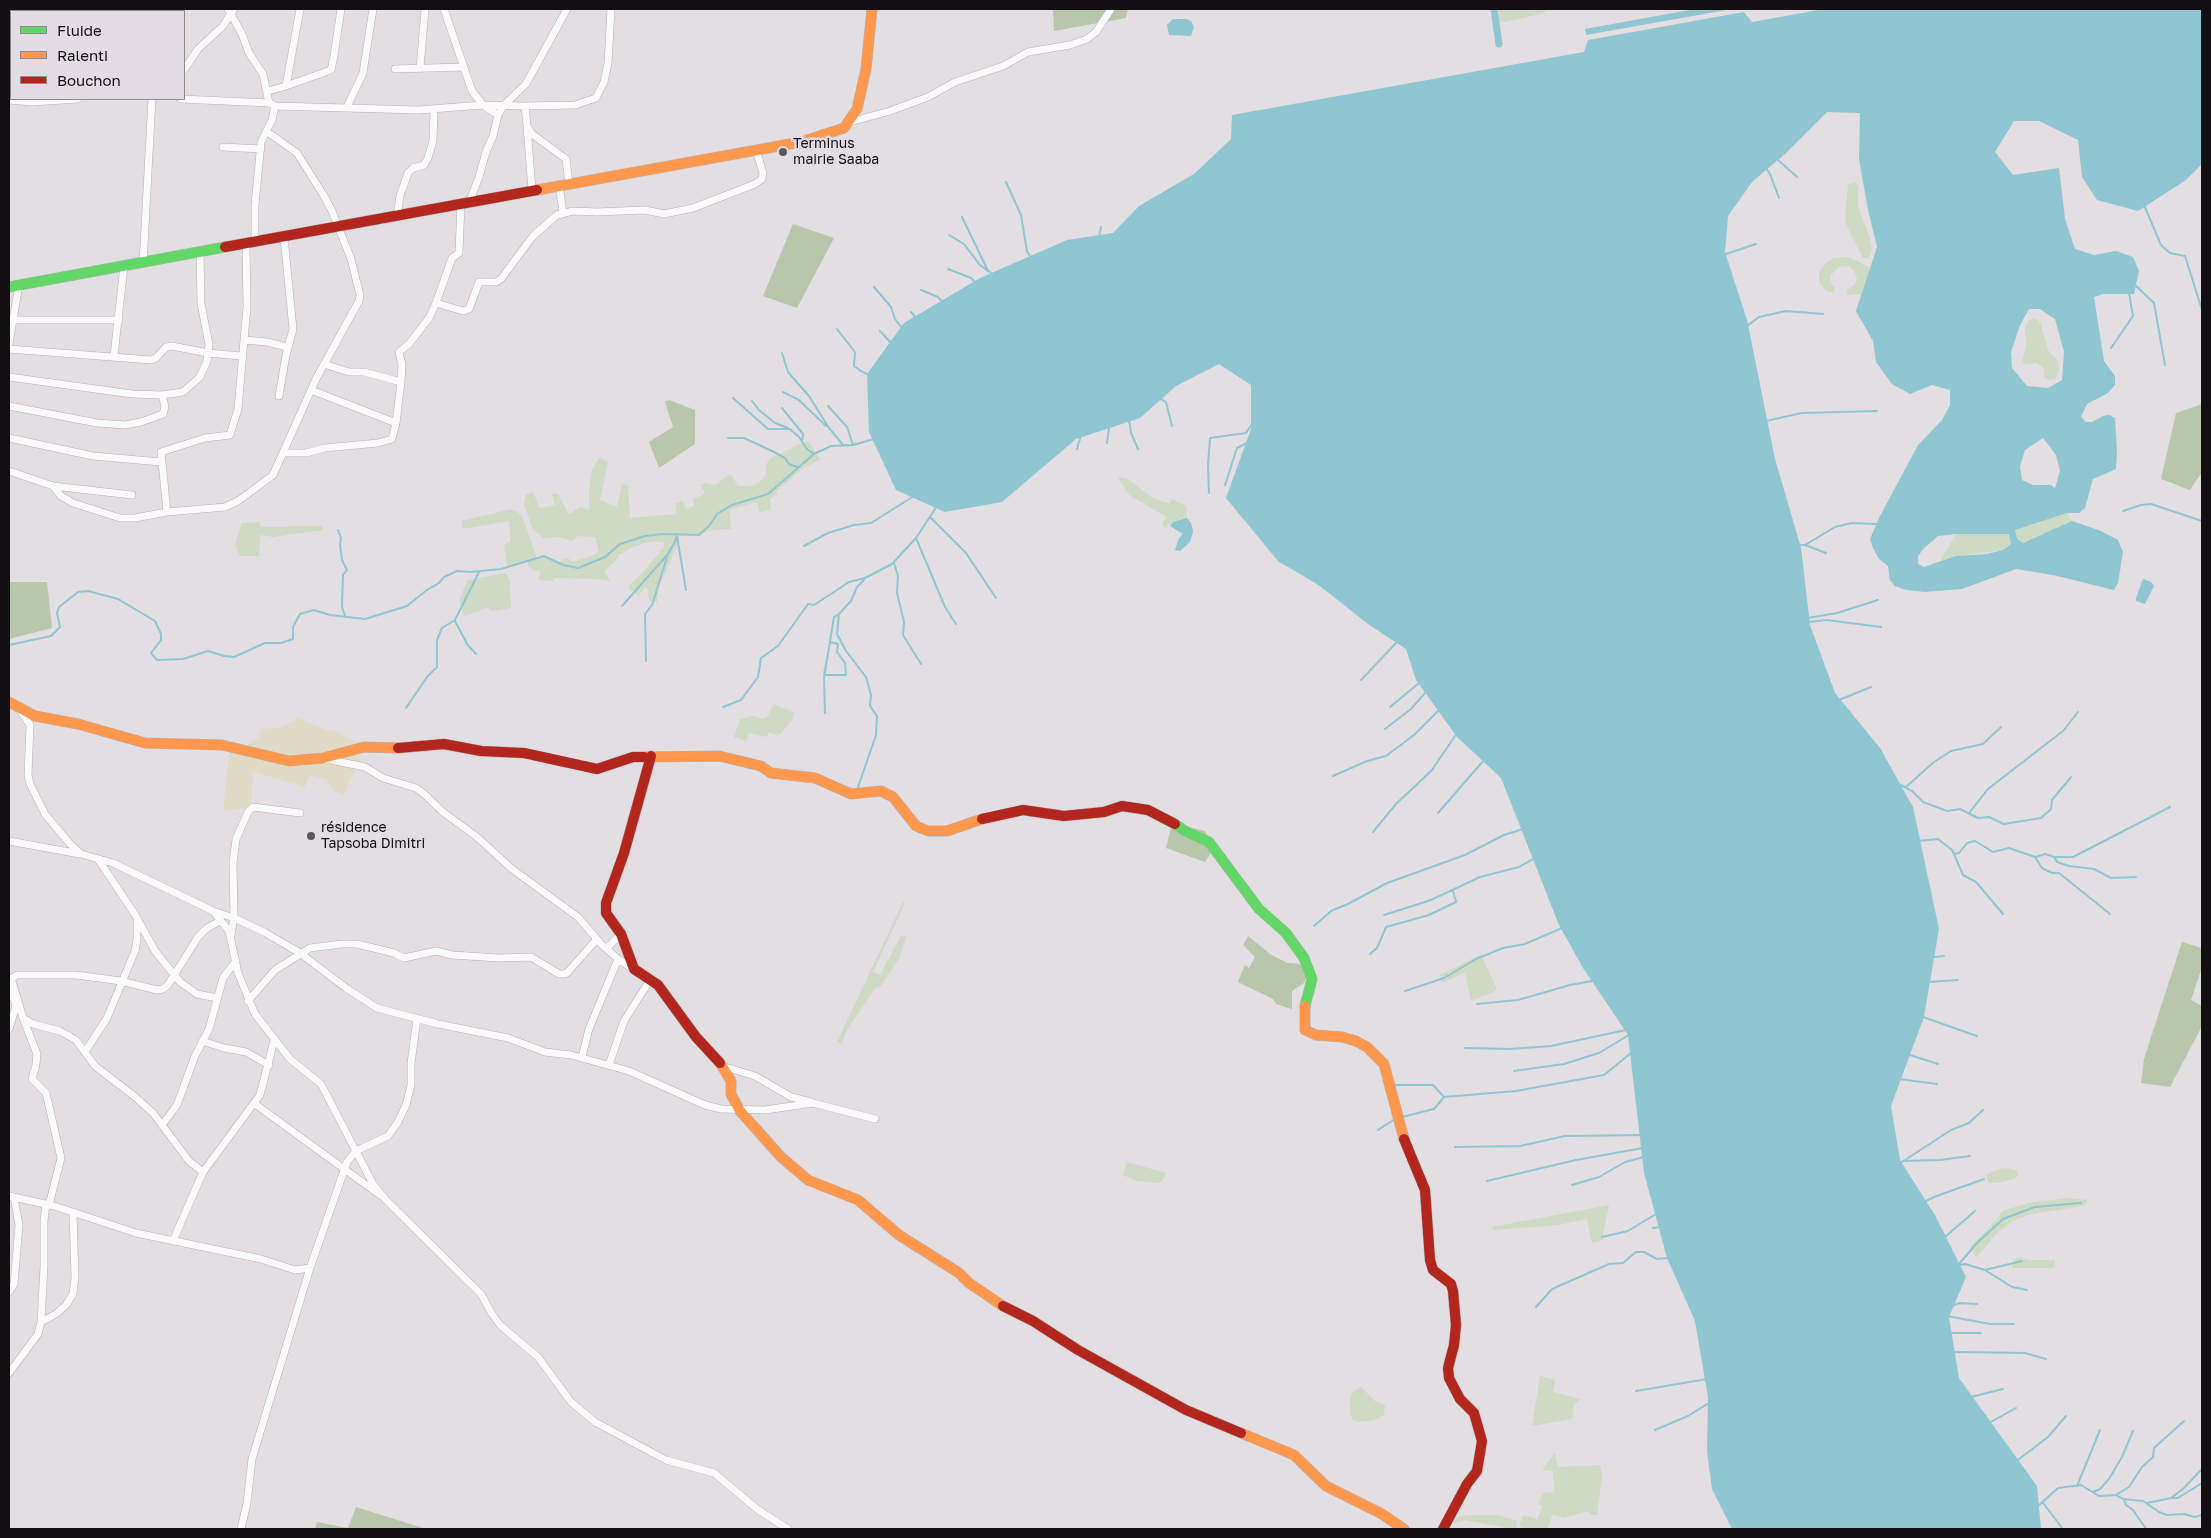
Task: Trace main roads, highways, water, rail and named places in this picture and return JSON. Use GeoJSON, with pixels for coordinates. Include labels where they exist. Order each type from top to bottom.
{"type":"FeatureCollection","features":[{"type":"Feature","properties":{"kind":"water"},"geometry":{"type":"Polygon","coordinates":[[[1695,9],[1732,9],[1586,35],[1585,29],[1695,9]]]}},
{"type":"Feature","properties":{"kind":"water"},"geometry":{"type":"Polygon","coordinates":[[[1824,9],[2202,9],[2202,164],[2186,180],[2138,211],[2097,200],[2082,177],[2078,140],[2039,121],[2014,121],[1995,152],[2013,175],[2059,168],[2065,219],[2075,249],[2094,255],[2116,251],[2133,257],[2139,271],[2134,294],[2103,294],[2094,297],[2104,361],[2115,376],[2115,385],[2108,393],[2087,404],[2081,417],[2086,422],[2092,422],[2109,415],[2115,418],[2116,469],[2093,479],[2085,508],[2079,513],[2067,513],[2015,530],[2017,539],[2023,543],[2072,521],[2101,531],[2118,540],[2123,552],[2118,583],[2114,590],[2053,575],[2016,569],[1962,589],[1925,592],[1906,590],[1895,586],[1890,580],[1888,566],[1879,559],[1870,539],[1880,516],[1918,445],[1942,420],[1950,405],[1950,390],[1932,385],[1910,394],[1892,384],[1876,362],[1873,341],[1856,311],[1877,247],[1859,159],[1860,113],[1827,112],[1786,153],[1752,182],[1728,216],[1725,252],[1747,320],[1775,459],[1801,548],[1810,625],[1835,693],[1880,748],[1913,807],[1939,929],[1924,1017],[1891,1106],[1900,1160],[1936,1217],[1966,1277],[1949,1317],[1959,1378],[2037,1486],[2041,1529],[1732,1529],[1712,1489],[1707,1451],[1708,1397],[1695,1321],[1667,1258],[1644,1173],[1628,1035],[1583,968],[1559,925],[1501,778],[1457,737],[1416,680],[1406,649],[1368,624],[1320,586],[1278,561],[1226,498],[1251,429],[1251,385],[1219,364],[1176,386],[1140,418],[1076,439],[1002,502],[945,512],[896,490],[869,432],[867,374],[904,323],[980,278],[1067,240],[1113,233],[1139,206],[1194,174],[1231,139],[1232,115],[1584,52],[1588,40],[1744,12],[1752,22],[1824,9]],[[2029,309],[2020,325],[2011,352],[2012,368],[2027,386],[2048,388],[2062,380],[2064,352],[2055,319],[2040,309],[2029,309]],[[2043,438],[2025,450],[2020,466],[2022,480],[2033,485],[2051,485],[2055,488],[2060,471],[2056,455],[2043,438]],[[2009,534],[1938,536],[1918,556],[1918,564],[1924,567],[1956,556],[1987,554],[2003,550],[2011,544],[2009,534]]]}},
{"type":"Feature","properties":{"kind":"water"},"geometry":{"type":"Polygon","coordinates":[[[1173,19],[1191,21],[1194,27],[1191,36],[1169,35],[1167,25],[1173,19]]]}},
{"type":"Feature","properties":{"kind":"water"},"geometry":{"type":"Polygon","coordinates":[[[1187,518],[1191,523],[1193,531],[1190,542],[1180,551],[1175,550],[1179,538],[1183,534],[1170,526],[1173,522],[1187,518]]]}},
{"type":"Feature","properties":{"kind":"water"},"geometry":{"type":"Polygon","coordinates":[[[2143,579],[2151,582],[2154,586],[2145,604],[2136,601],[2143,579]]]}},
{"type":"Feature","properties":{"kind":"waterway"},"geometry":{"type":"LineString","coordinates":[[1494,9],[1499,44]]}},
{"type":"Feature","properties":{"kind":"waterway"},"geometry":{"type":"LineString","coordinates":[[1777,159],[1797,177]]}},
{"type":"Feature","properties":{"kind":"waterway"},"geometry":{"type":"LineString","coordinates":[[1766,168],[1779,198]]}},
{"type":"Feature","properties":{"kind":"waterway"},"geometry":{"type":"LineString","coordinates":[[1006,182],[1021,215],[1027,251],[1031,258]]}},
{"type":"Feature","properties":{"kind":"waterway"},"geometry":{"type":"LineString","coordinates":[[2144,205],[2161,245],[2170,253],[2185,256],[2202,310]]}},
{"type":"Feature","properties":{"kind":"waterway"},"geometry":{"type":"LineString","coordinates":[[962,217],[988,271]]}},
{"type":"Feature","properties":{"kind":"waterway"},"geometry":{"type":"LineString","coordinates":[[1099,237],[1101,227]]}},
{"type":"Feature","properties":{"kind":"waterway"},"geometry":{"type":"LineString","coordinates":[[949,235],[964,244],[980,265],[991,273]]}},
{"type":"Feature","properties":{"kind":"waterway"},"geometry":{"type":"LineString","coordinates":[[1723,255],[1756,244]]}},
{"type":"Feature","properties":{"kind":"waterway"},"geometry":{"type":"LineString","coordinates":[[948,269],[971,278],[975,282]]}},
{"type":"Feature","properties":{"kind":"waterway"},"geometry":{"type":"LineString","coordinates":[[2134,284],[2154,303],[2165,365]]}},
{"type":"Feature","properties":{"kind":"waterway"},"geometry":{"type":"LineString","coordinates":[[874,287],[891,307],[895,319],[902,328]]}},
{"type":"Feature","properties":{"kind":"waterway"},"geometry":{"type":"LineString","coordinates":[[921,290],[938,297],[943,302]]}},
{"type":"Feature","properties":{"kind":"waterway"},"geometry":{"type":"LineString","coordinates":[[2111,348],[2133,316],[2129,293]]}},
{"type":"Feature","properties":{"kind":"waterway"},"geometry":{"type":"LineString","coordinates":[[1747,326],[1759,317],[1786,311],[1823,314]]}},
{"type":"Feature","properties":{"kind":"waterway"},"geometry":{"type":"LineString","coordinates":[[911,312],[916,318]]}},
{"type":"Feature","properties":{"kind":"waterway"},"geometry":{"type":"LineString","coordinates":[[837,329],[855,352],[854,366],[869,375]]}},
{"type":"Feature","properties":{"kind":"waterway"},"geometry":{"type":"LineString","coordinates":[[880,331],[892,344]]}},
{"type":"Feature","properties":{"kind":"waterway"},"geometry":{"type":"LineString","coordinates":[[782,353],[788,372],[809,396],[829,428],[844,446]]}},
{"type":"Feature","properties":{"kind":"waterway"},"geometry":{"type":"LineString","coordinates":[[783,392],[799,400],[826,426]]}},
{"type":"Feature","properties":{"kind":"waterway"},"geometry":{"type":"LineString","coordinates":[[733,398],[768,429],[790,429],[799,437],[807,449],[814,454]]}},
{"type":"Feature","properties":{"kind":"waterway"},"geometry":{"type":"LineString","coordinates":[[1159,398],[1166,402],[1172,426]]}},
{"type":"Feature","properties":{"kind":"waterway"},"geometry":{"type":"LineString","coordinates":[[752,401],[759,410],[775,423],[788,428]]}},
{"type":"Feature","properties":{"kind":"waterway"},"geometry":{"type":"LineString","coordinates":[[828,406],[847,427],[853,445]]}},
{"type":"Feature","properties":{"kind":"waterway"},"geometry":{"type":"LineString","coordinates":[[782,408],[803,434],[802,441]]}},
{"type":"Feature","properties":{"kind":"waterway"},"geometry":{"type":"LineString","coordinates":[[1766,421],[1802,413],[1877,411]]}},
{"type":"Feature","properties":{"kind":"waterway"},"geometry":{"type":"LineString","coordinates":[[1129,420],[1131,433],[1138,449]]}},
{"type":"Feature","properties":{"kind":"waterway"},"geometry":{"type":"LineString","coordinates":[[1209,493],[1208,465],[1210,438],[1246,433],[1252,424]]}},
{"type":"Feature","properties":{"kind":"waterway"},"geometry":{"type":"LineString","coordinates":[[1107,443],[1109,428]]}},
{"type":"Feature","properties":{"kind":"waterway"},"geometry":{"type":"LineString","coordinates":[[1077,449],[1081,435]]}},
{"type":"Feature","properties":{"kind":"waterway"},"geometry":{"type":"LineString","coordinates":[[728,438],[744,438],[785,458],[789,464],[797,467]]}},
{"type":"Feature","properties":{"kind":"waterway"},"geometry":{"type":"LineString","coordinates":[[9,645],[51,636],[60,627],[57,613],[59,607],[78,592],[88,591],[118,599],[155,621],[161,634],[161,640],[151,653],[157,660],[183,659],[208,651],[234,657],[265,643],[281,643],[293,639],[293,627],[300,614],[314,610],[330,615],[365,619],[407,606],[439,583],[444,577],[457,571],[470,572],[501,569],[544,556],[563,565],[578,568],[605,557],[620,544],[645,536],[663,534],[699,535],[709,526],[717,514],[732,505],[768,494],[814,454],[831,446],[853,445],[874,439]]}},
{"type":"Feature","properties":{"kind":"waterway"},"geometry":{"type":"LineString","coordinates":[[1225,485],[1237,448],[1247,443]]}},
{"type":"Feature","properties":{"kind":"waterway"},"geometry":{"type":"LineString","coordinates":[[804,546],[828,533],[854,525],[871,523],[914,496]]}},
{"type":"Feature","properties":{"kind":"waterway"},"geometry":{"type":"LineString","coordinates":[[2123,511],[2151,504],[2202,521]]}},
{"type":"Feature","properties":{"kind":"waterway"},"geometry":{"type":"LineString","coordinates":[[723,707],[741,700],[758,677],[761,658],[778,646],[808,604],[814,605],[849,582],[865,578],[892,564],[916,538],[937,506]]}},
{"type":"Feature","properties":{"kind":"waterway"},"geometry":{"type":"LineString","coordinates":[[930,517],[966,553],[996,598]]}},
{"type":"Feature","properties":{"kind":"waterway"},"geometry":{"type":"LineString","coordinates":[[1799,545],[1805,545],[1835,527],[1852,523],[1878,524]]}},
{"type":"Feature","properties":{"kind":"waterway"},"geometry":{"type":"LineString","coordinates":[[338,530],[341,538],[342,560],[347,570],[343,575],[342,607],[345,616]]}},
{"type":"Feature","properties":{"kind":"waterway"},"geometry":{"type":"LineString","coordinates":[[622,606],[668,554],[677,534]]}},
{"type":"Feature","properties":{"kind":"waterway"},"geometry":{"type":"LineString","coordinates":[[677,536],[686,590]]}},
{"type":"Feature","properties":{"kind":"waterway"},"geometry":{"type":"LineString","coordinates":[[916,538],[945,607],[956,624]]}},
{"type":"Feature","properties":{"kind":"waterway"},"geometry":{"type":"LineString","coordinates":[[1805,545],[1826,553]]}},
{"type":"Feature","properties":{"kind":"waterway"},"geometry":{"type":"LineString","coordinates":[[646,661],[645,614],[652,605],[668,554]]}},
{"type":"Feature","properties":{"kind":"waterway"},"geometry":{"type":"LineString","coordinates":[[894,563],[898,576],[897,593],[904,622],[903,635],[921,664]]}},
{"type":"Feature","properties":{"kind":"waterway"},"geometry":{"type":"LineString","coordinates":[[406,708],[427,677],[437,667],[437,640],[442,628],[455,620],[479,572]]}},
{"type":"Feature","properties":{"kind":"waterway"},"geometry":{"type":"LineString","coordinates":[[857,790],[876,735],[877,716],[870,706],[871,695],[866,677],[846,651],[837,634],[839,614],[851,601],[857,587],[864,580]]}},
{"type":"Feature","properties":{"kind":"waterway"},"geometry":{"type":"LineString","coordinates":[[1808,618],[1837,613],[1878,600]]}},
{"type":"Feature","properties":{"kind":"waterway"},"geometry":{"type":"LineString","coordinates":[[825,713],[824,678],[834,617],[839,614]]}},
{"type":"Feature","properties":{"kind":"waterway"},"geometry":{"type":"LineString","coordinates":[[1809,622],[1827,620],[1881,627]]}},
{"type":"Feature","properties":{"kind":"waterway"},"geometry":{"type":"LineString","coordinates":[[455,621],[467,644],[476,654]]}},
{"type":"Feature","properties":{"kind":"waterway"},"geometry":{"type":"LineString","coordinates":[[830,642],[838,644],[837,652],[845,663],[846,675],[824,675],[830,642]]}},
{"type":"Feature","properties":{"kind":"waterway"},"geometry":{"type":"LineString","coordinates":[[1361,680],[1397,642]]}},
{"type":"Feature","properties":{"kind":"waterway"},"geometry":{"type":"LineString","coordinates":[[1390,707],[1419,683]]}},
{"type":"Feature","properties":{"kind":"waterway"},"geometry":{"type":"LineString","coordinates":[[1839,700],[1871,687]]}},
{"type":"Feature","properties":{"kind":"waterway"},"geometry":{"type":"LineString","coordinates":[[1385,729],[1411,709],[1426,692]]}},
{"type":"Feature","properties":{"kind":"waterway"},"geometry":{"type":"LineString","coordinates":[[1333,776],[1367,761],[1386,756],[1414,735],[1439,710]]}},
{"type":"Feature","properties":{"kind":"waterway"},"geometry":{"type":"LineString","coordinates":[[1969,813],[1988,789],[2063,731],[2078,712]]}},
{"type":"Feature","properties":{"kind":"waterway"},"geometry":{"type":"LineString","coordinates":[[1906,787],[1934,762],[1951,751],[1983,744],[2001,727]]}},
{"type":"Feature","properties":{"kind":"waterway"},"geometry":{"type":"LineString","coordinates":[[1373,832],[1396,804],[1432,770],[1457,733]]}},
{"type":"Feature","properties":{"kind":"waterway"},"geometry":{"type":"LineString","coordinates":[[1438,813],[1484,760]]}},
{"type":"Feature","properties":{"kind":"waterway"},"geometry":{"type":"LineString","coordinates":[[1901,785],[1912,791],[1923,802],[1947,811],[1960,809],[1978,818],[1989,817],[2004,824],[2041,818],[2051,809],[2052,800],[2071,777]]}},
{"type":"Feature","properties":{"kind":"waterway"},"geometry":{"type":"LineString","coordinates":[[2036,857],[2045,854],[2054,857],[2073,857],[2170,807]]}},
{"type":"Feature","properties":{"kind":"waterway"},"geometry":{"type":"LineString","coordinates":[[1314,926],[1331,911],[1387,883],[1465,855],[1504,835],[1523,829]]}},
{"type":"Feature","properties":{"kind":"waterway"},"geometry":{"type":"LineString","coordinates":[[1918,841],[1938,839],[1952,850],[1954,854],[1959,853],[1967,843],[1975,841],[1993,852],[2009,848],[2035,857],[2042,868],[2052,873],[2059,873],[2110,914]]}},
{"type":"Feature","properties":{"kind":"waterway"},"geometry":{"type":"LineString","coordinates":[[1954,854],[1963,875],[1976,882],[2003,914]]}},
{"type":"Feature","properties":{"kind":"waterway"},"geometry":{"type":"LineString","coordinates":[[2054,857],[2057,862],[2069,866],[2094,869],[2111,878],[2136,877]]}},
{"type":"Feature","properties":{"kind":"waterway"},"geometry":{"type":"LineString","coordinates":[[1384,915],[1431,900],[1480,877],[1519,867],[1535,858]]}},
{"type":"Feature","properties":{"kind":"waterway"},"geometry":{"type":"LineString","coordinates":[[1370,954],[1377,948],[1386,927],[1429,915],[1456,902],[1453,891]]}},
{"type":"Feature","properties":{"kind":"waterway"},"geometry":{"type":"LineString","coordinates":[[1405,991],[1444,978],[1476,959],[1503,948],[1525,944],[1562,928]]}},
{"type":"Feature","properties":{"kind":"waterway"},"geometry":{"type":"LineString","coordinates":[[1934,957],[1944,956]]}},
{"type":"Feature","properties":{"kind":"waterway"},"geometry":{"type":"LineString","coordinates":[[1928,982],[1958,980]]}},
{"type":"Feature","properties":{"kind":"waterway"},"geometry":{"type":"LineString","coordinates":[[1477,1004],[1518,1000],[1570,985],[1592,981]]}},
{"type":"Feature","properties":{"kind":"waterway"},"geometry":{"type":"LineString","coordinates":[[1923,1017],[1977,1036]]}},
{"type":"Feature","properties":{"kind":"waterway"},"geometry":{"type":"LineString","coordinates":[[1465,1048],[1510,1049],[1551,1046],[1626,1030]]}},
{"type":"Feature","properties":{"kind":"waterway"},"geometry":{"type":"LineString","coordinates":[[1514,1071],[1564,1064],[1599,1053],[1629,1035]]}},
{"type":"Feature","properties":{"kind":"waterway"},"geometry":{"type":"LineString","coordinates":[[1402,1117],[1434,1109],[1444,1097],[1516,1091],[1604,1075],[1631,1053]]}},
{"type":"Feature","properties":{"kind":"waterway"},"geometry":{"type":"LineString","coordinates":[[1907,1054],[1938,1064]]}},
{"type":"Feature","properties":{"kind":"waterway"},"geometry":{"type":"LineString","coordinates":[[1899,1079],[1937,1084]]}},
{"type":"Feature","properties":{"kind":"waterway"},"geometry":{"type":"LineString","coordinates":[[1395,1085],[1433,1085],[1444,1097]]}},
{"type":"Feature","properties":{"kind":"waterway"},"geometry":{"type":"LineString","coordinates":[[1899,1164],[1951,1130],[1969,1123],[1983,1110]]}},
{"type":"Feature","properties":{"kind":"waterway"},"geometry":{"type":"LineString","coordinates":[[1378,1130],[1395,1119]]}},
{"type":"Feature","properties":{"kind":"waterway"},"geometry":{"type":"LineString","coordinates":[[1455,1147],[1520,1146],[1565,1136],[1642,1135]]}},
{"type":"Feature","properties":{"kind":"waterway"},"geometry":{"type":"LineString","coordinates":[[1487,1181],[1576,1160],[1643,1148]]}},
{"type":"Feature","properties":{"kind":"waterway"},"geometry":{"type":"LineString","coordinates":[[1903,1161],[1940,1160],[1970,1156]]}},
{"type":"Feature","properties":{"kind":"waterway"},"geometry":{"type":"LineString","coordinates":[[1572,1185],[1599,1177],[1625,1162],[1644,1157]]}},
{"type":"Feature","properties":{"kind":"waterway"},"geometry":{"type":"LineString","coordinates":[[1926,1201],[1984,1179]]}},
{"type":"Feature","properties":{"kind":"waterway"},"geometry":{"type":"LineString","coordinates":[[1959,1264],[1976,1244],[2003,1219],[2035,1207],[2081,1203]]}},
{"type":"Feature","properties":{"kind":"waterway"},"geometry":{"type":"LineString","coordinates":[[1945,1237],[1975,1211]]}},
{"type":"Feature","properties":{"kind":"waterway"},"geometry":{"type":"LineString","coordinates":[[1602,1237],[1628,1231],[1656,1214]]}},
{"type":"Feature","properties":{"kind":"waterway"},"geometry":{"type":"LineString","coordinates":[[1653,1228],[1661,1227]]}},
{"type":"Feature","properties":{"kind":"waterway"},"geometry":{"type":"LineString","coordinates":[[1536,1307],[1552,1289],[1609,1264],[1623,1263],[1636,1252],[1644,1252],[1657,1259],[1668,1258]]}},
{"type":"Feature","properties":{"kind":"waterway"},"geometry":{"type":"LineString","coordinates":[[1985,1270],[2022,1261]]}},
{"type":"Feature","properties":{"kind":"waterway"},"geometry":{"type":"LineString","coordinates":[[1960,1265],[1965,1264],[1985,1270],[2012,1287],[2027,1290]]}},
{"type":"Feature","properties":{"kind":"waterway"},"geometry":{"type":"LineString","coordinates":[[1952,1306],[1960,1303],[1977,1304]]}},
{"type":"Feature","properties":{"kind":"waterway"},"geometry":{"type":"LineString","coordinates":[[1947,1316],[1990,1324],[2014,1324]]}},
{"type":"Feature","properties":{"kind":"waterway"},"geometry":{"type":"LineString","coordinates":[[1951,1333],[1981,1333]]}},
{"type":"Feature","properties":{"kind":"waterway"},"geometry":{"type":"LineString","coordinates":[[1954,1352],[2025,1353],[2046,1359]]}},
{"type":"Feature","properties":{"kind":"waterway"},"geometry":{"type":"LineString","coordinates":[[1636,1391],[1707,1379]]}},
{"type":"Feature","properties":{"kind":"waterway"},"geometry":{"type":"LineString","coordinates":[[1971,1397],[2003,1389]]}},
{"type":"Feature","properties":{"kind":"waterway"},"geometry":{"type":"LineString","coordinates":[[1655,1430],[1688,1416],[1709,1403]]}},
{"type":"Feature","properties":{"kind":"waterway"},"geometry":{"type":"LineString","coordinates":[[1989,1423],[2016,1408]]}},
{"type":"Feature","properties":{"kind":"waterway"},"geometry":{"type":"LineString","coordinates":[[2018,1460],[2048,1437],[2066,1416]]}},
{"type":"Feature","properties":{"kind":"waterway"},"geometry":{"type":"LineString","coordinates":[[2116,1495],[2129,1487],[2142,1467],[2153,1457],[2154,1448],[2184,1421]]}},
{"type":"Feature","properties":{"kind":"waterway"},"geometry":{"type":"LineString","coordinates":[[2077,1486],[2100,1430]]}},
{"type":"Feature","properties":{"kind":"waterway"},"geometry":{"type":"LineString","coordinates":[[2093,1492],[2100,1489],[2109,1479],[2122,1457],[2133,1431]]}},
{"type":"Feature","properties":{"kind":"waterway"},"geometry":{"type":"LineString","coordinates":[[2147,1503],[2171,1498],[2184,1488],[2202,1469]]}},
{"type":"Feature","properties":{"kind":"waterway"},"geometry":{"type":"LineString","coordinates":[[2172,1498],[2178,1498],[2202,1483]]}},
{"type":"Feature","properties":{"kind":"waterway"},"geometry":{"type":"LineString","coordinates":[[2038,1506],[2058,1488],[2081,1485],[2099,1496],[2116,1495],[2123,1499],[2143,1501],[2167,1515],[2184,1514],[2195,1517],[2202,1515]]}},
{"type":"Feature","properties":{"kind":"waterway"},"geometry":{"type":"LineString","coordinates":[[2124,1500],[2146,1529]]}},
{"type":"Feature","properties":{"kind":"waterway"},"geometry":{"type":"LineString","coordinates":[[2043,1503],[2063,1529]]}},
{"type":"Feature","properties":{"kind":"place","name":"Terminus mairie Saaba"},"geometry":{"type":"Point","coordinates":[783,152]}},
{"type":"Feature","properties":{"kind":"place","name":"résidence Tapsoba Dimitri"},"geometry":{"type":"Point","coordinates":[311,836]}}]}
